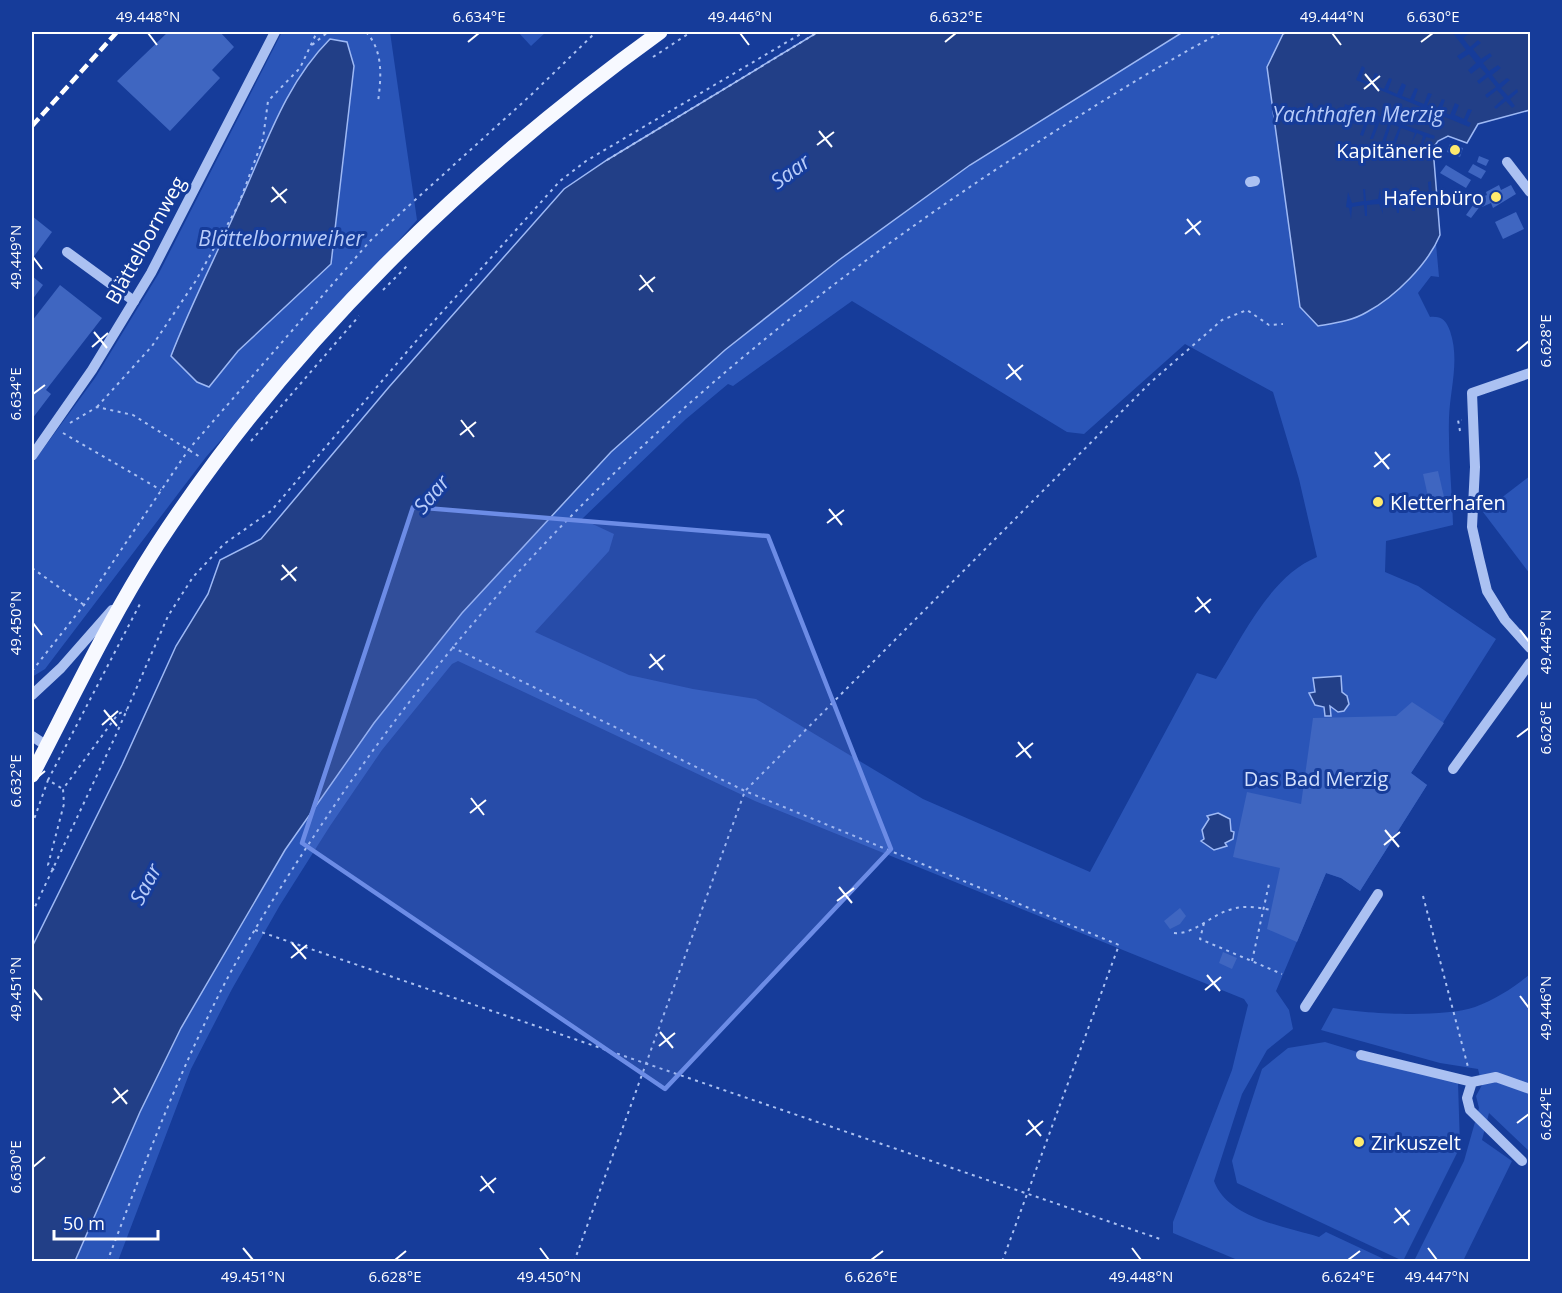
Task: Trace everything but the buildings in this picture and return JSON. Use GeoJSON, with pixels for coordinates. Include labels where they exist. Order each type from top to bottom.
{"type":"FeatureCollection","features":[{"type":"Feature","properties":{"kind":"main road"},"geometry":{"type":"LineString","coordinates":[[32,775],[131,587],[212,466],[331,323],[427,225],[522,139],[660,32]]}},
{"type":"Feature","properties":{"kind":"street","name":"Blättelbornweg"},"geometry":{"type":"LineString","coordinates":[[32,456],[56,429],[134,301],[275,32]]}},
{"type":"Feature","properties":{"kind":"street"},"geometry":{"type":"LineString","coordinates":[[1507,162],[1530,192]]}},
{"type":"Feature","properties":{"kind":"street"},"geometry":{"type":"LineString","coordinates":[[67,252],[134,301]]}},
{"type":"Feature","properties":{"kind":"street"},"geometry":{"type":"LineString","coordinates":[[1530,373],[1472,393],[1475,467],[1472,526],[1479,558],[1487,591],[1505,620],[1530,648]]}},
{"type":"Feature","properties":{"kind":"street"},"geometry":{"type":"LineString","coordinates":[[32,695],[61,668],[131,587]]}},
{"type":"Feature","properties":{"kind":"street"},"geometry":{"type":"LineString","coordinates":[[1453,769],[1530,663]]}},
{"type":"Feature","properties":{"kind":"street"},"geometry":{"type":"LineString","coordinates":[[32,736],[47,746]]}},
{"type":"Feature","properties":{"kind":"street"},"geometry":{"type":"LineString","coordinates":[[1305,1007],[1378,894]]}},
{"type":"Feature","properties":{"kind":"street"},"geometry":{"type":"LineString","coordinates":[[1361,1055],[1472,1082],[1496,1077],[1530,1089]]}},
{"type":"Feature","properties":{"kind":"street"},"geometry":{"type":"LineString","coordinates":[[1472,1082],[1467,1098],[1470,1110],[1522,1161]]}},
{"type":"Feature","properties":{"kind":"path"},"geometry":{"type":"LineString","coordinates":[[56,429],[97,407],[152,346],[195,282],[238,206],[263,139],[268,101],[300,68],[317,32]]}},
{"type":"Feature","properties":{"kind":"path"},"geometry":{"type":"LineString","coordinates":[[310,47],[328,32]]}},
{"type":"Feature","properties":{"kind":"path"},"geometry":{"type":"LineString","coordinates":[[366,32],[372,38],[382,76],[378,102]]}},
{"type":"Feature","properties":{"kind":"path"},"geometry":{"type":"LineString","coordinates":[[652,58],[691,32]]}},
{"type":"Feature","properties":{"kind":"path"},"geometry":{"type":"LineString","coordinates":[[32,913],[54,870],[168,616],[193,577],[224,544],[271,511],[539,202],[586,161],[804,32]]}},
{"type":"Feature","properties":{"kind":"path"},"geometry":{"type":"LineString","coordinates":[[607,160],[818,32]]}},
{"type":"Feature","properties":{"kind":"path"},"geometry":{"type":"LineString","coordinates":[[107,1262],[181,1072],[228,977],[286,878],[360,768],[452,647],[594,492],[753,347],[861,262],[977,181],[1158,66],[1222,32]]}},
{"type":"Feature","properties":{"kind":"path"},"geometry":{"type":"LineString","coordinates":[[377,297],[409,264]]}},
{"type":"Feature","properties":{"kind":"path"},"geometry":{"type":"LineString","coordinates":[[574,1262],[745,791],[1151,382],[1222,320],[1247,310],[1269,325],[1283,324]]}},
{"type":"Feature","properties":{"kind":"path"},"geometry":{"type":"LineString","coordinates":[[245,448],[362,313]]}},
{"type":"Feature","properties":{"kind":"path"},"geometry":{"type":"LineString","coordinates":[[97,407],[133,415],[212,466]]}},
{"type":"Feature","properties":{"kind":"path"},"geometry":{"type":"LineString","coordinates":[[56,429],[161,490]]}},
{"type":"Feature","properties":{"kind":"path"},"geometry":{"type":"LineString","coordinates":[[32,567],[84,605]]}},
{"type":"Feature","properties":{"kind":"path"},"geometry":{"type":"LineString","coordinates":[[32,825],[48,780],[143,598]]}},
{"type":"Feature","properties":{"kind":"path"},"geometry":{"type":"LineString","coordinates":[[452,647],[745,791],[1119,945],[1002,1262]]}},
{"type":"Feature","properties":{"kind":"path"},"geometry":{"type":"LineString","coordinates":[[54,870],[48,865],[64,804],[63,789],[118,714],[127,710]]}},
{"type":"Feature","properties":{"kind":"path"},"geometry":{"type":"LineString","coordinates":[[48,780],[63,789]]}},
{"type":"Feature","properties":{"kind":"path"},"geometry":{"type":"LineString","coordinates":[[1252,961],[1269,884]]}},
{"type":"Feature","properties":{"kind":"path"},"geometry":{"type":"LineString","coordinates":[[1422,896],[1472,1082]]}},
{"type":"Feature","properties":{"kind":"path"},"geometry":{"type":"LineString","coordinates":[[1174,933],[1187,933],[1231,909],[1264,908],[1271,910]]}},
{"type":"Feature","properties":{"kind":"path"},"geometry":{"type":"LineString","coordinates":[[1204,923],[1200,939],[1282,974]]}},
{"type":"Feature","properties":{"kind":"path"},"geometry":{"type":"LineString","coordinates":[[255,930],[1163,1240]]}},
{"type":"Feature","properties":{"kind":"highlighted area"},"geometry":{"type":"Polygon","coordinates":[[[413,507],[768,536],[891,849],[665,1089],[302,843],[413,507]]]}},
{"type":"Feature","properties":{"kind":"green space"},"geometry":{"type":"Polygon","coordinates":[[[282,32],[390,32],[417,220],[206,457],[45,669],[32,677],[32,464],[95,378],[159,273],[282,32]]]}},
{"type":"Feature","properties":{"kind":"green space"},"geometry":{"type":"Polygon","coordinates":[[[518,32],[546,32],[531,46],[518,32]]]}},
{"type":"Feature","properties":{"kind":"green space","name":"Das Bad Merzig"},"geometry":{"type":"Polygon","coordinates":[[[1183,32],[1287,32],[1283,34],[1365,313],[1395,290],[1436,244],[1439,277],[1431,276],[1418,293],[1430,317],[1440,318],[1447,324],[1453,342],[1454,364],[1449,431],[1453,525],[1386,541],[1385,572],[1418,586],[1496,639],[1411,773],[1427,785],[1360,891],[1341,878],[1326,873],[1276,991],[1289,1010],[1293,1029],[1267,1050],[1242,1094],[1214,1181],[1221,1194],[1231,1204],[1259,1219],[1319,1237],[1326,1232],[1388,1261],[1240,1261],[1173,1233],[1173,1222],[1232,1070],[1248,1005],[1244,999],[755,801],[458,661],[452,664],[382,750],[280,905],[232,989],[191,1069],[118,1261],[75,1262],[140,1112],[181,1028],[285,850],[374,723],[462,613],[611,452],[725,350],[839,260],[970,165],[1183,32]],[[852,301],[733,386],[728,384],[686,419],[582,519],[614,534],[609,551],[535,632],[629,675],[693,689],[756,699],[923,799],[1090,872],[1197,673],[1216,679],[1247,627],[1271,593],[1300,566],[1317,557],[1299,479],[1273,392],[1185,344],[1084,434],[1067,432],[852,301]]]}},
{"type":"Feature","properties":{"kind":"green space"},"geometry":{"type":"Polygon","coordinates":[[[1530,476],[1530,574],[1483,512],[1530,476]]]}},
{"type":"Feature","properties":{"kind":"green space"},"geometry":{"type":"Polygon","coordinates":[[[1530,974],[1530,1152],[1489,1113],[1482,1140],[1512,1161],[1463,1261],[1414,1261],[1464,1161],[1479,1108],[1476,1096],[1482,1085],[1478,1069],[1440,1063],[1321,1030],[1333,1008],[1405,1014],[1444,1013],[1482,1004],[1497,997],[1530,974]]]}},
{"type":"Feature","properties":{"kind":"green space"},"geometry":{"type":"Polygon","coordinates":[[[1325,1042],[1458,1083],[1460,1147],[1403,1261],[1237,1183],[1232,1161],[1262,1069],[1288,1048],[1325,1042]]]}},
{"type":"Feature","properties":{"kind":"water","name":"Saar"},"geometry":{"type":"Polygon","coordinates":[[[818,32],[1183,32],[970,165],[839,260],[725,350],[611,452],[462,613],[374,723],[285,850],[181,1028],[140,1112],[75,1261],[32,1261],[32,947],[122,765],[176,646],[208,594],[220,560],[261,539],[389,387],[564,189],[607,160],[818,32]]]}},
{"type":"Feature","properties":{"kind":"water","name":"Yachthafen Merzig"},"geometry":{"type":"Polygon","coordinates":[[[1287,32],[1530,32],[1530,110],[1478,124],[1467,143],[1448,136],[1438,141],[1433,148],[1440,235],[1435,246],[1410,279],[1378,306],[1355,318],[1318,326],[1300,307],[1267,67],[1283,34],[1287,32]]]}},
{"type":"Feature","properties":{"kind":"water","name":"Blättelbornweiher"},"geometry":{"type":"Polygon","coordinates":[[[330,39],[347,42],[354,66],[331,264],[238,351],[209,387],[197,382],[171,356],[277,118],[300,76],[330,39]]]}},
{"type":"Feature","properties":{"kind":"water"},"geometry":{"type":"Polygon","coordinates":[[[1341,676],[1342,692],[1347,696],[1349,704],[1344,711],[1338,712],[1330,706],[1331,716],[1325,716],[1324,707],[1315,705],[1309,693],[1315,692],[1313,678],[1341,676]]]}},
{"type":"Feature","properties":{"kind":"water"},"geometry":{"type":"Polygon","coordinates":[[[1218,813],[1230,819],[1231,831],[1234,832],[1233,839],[1225,843],[1227,846],[1214,850],[1201,841],[1204,839],[1202,830],[1209,819],[1207,816],[1218,813]]]}},
{"type":"Feature","properties":{"kind":"pier"},"geometry":{"type":"Polygon","coordinates":[[[1452,32],[1458,32],[1461,35],[1471,32],[1463,38],[1470,47],[1478,40],[1481,43],[1473,49],[1481,59],[1490,53],[1492,56],[1483,63],[1489,71],[1498,65],[1501,68],[1492,75],[1499,84],[1507,78],[1510,80],[1501,88],[1508,96],[1517,89],[1518,92],[1510,99],[1515,106],[1512,108],[1506,101],[1496,109],[1494,107],[1504,98],[1497,90],[1487,98],[1485,95],[1496,87],[1488,77],[1479,84],[1477,81],[1486,74],[1480,67],[1471,74],[1468,70],[1476,63],[1469,54],[1460,60],[1457,56],[1466,50],[1452,32]]]}},
{"type":"Feature","properties":{"kind":"pier"},"geometry":{"type":"Polygon","coordinates":[[[1362,66],[1365,68],[1361,79],[1371,83],[1375,73],[1378,74],[1374,85],[1384,89],[1389,78],[1392,79],[1388,90],[1397,94],[1402,83],[1406,85],[1402,96],[1410,99],[1415,88],[1418,89],[1414,100],[1424,104],[1428,93],[1432,94],[1427,105],[1437,109],[1442,99],[1445,100],[1441,111],[1450,115],[1455,103],[1459,105],[1455,115],[1464,119],[1468,109],[1472,110],[1467,121],[1471,123],[1469,127],[1356,80],[1362,66]]]}},
{"type":"Feature","properties":{"kind":"pier"},"geometry":{"type":"Polygon","coordinates":[[[1345,104],[1435,136],[1434,139],[1426,137],[1422,148],[1420,147],[1423,136],[1417,133],[1411,144],[1415,133],[1401,128],[1396,143],[1393,142],[1399,127],[1391,124],[1385,143],[1382,142],[1388,124],[1380,121],[1373,139],[1370,139],[1377,120],[1370,117],[1363,136],[1360,135],[1367,116],[1358,113],[1355,124],[1352,123],[1355,112],[1347,109],[1341,120],[1345,104]]]}},
{"type":"Feature","properties":{"kind":"pier"},"geometry":{"type":"Polygon","coordinates":[[[1431,181],[1432,194],[1435,194],[1433,209],[1431,209],[1429,198],[1414,200],[1415,211],[1412,211],[1410,200],[1399,202],[1399,213],[1397,213],[1395,202],[1382,204],[1383,214],[1379,204],[1367,205],[1367,216],[1365,216],[1364,205],[1352,207],[1351,219],[1349,208],[1346,207],[1348,192],[1352,203],[1364,201],[1363,189],[1365,189],[1366,201],[1378,199],[1380,188],[1382,200],[1395,198],[1396,186],[1397,198],[1410,196],[1411,184],[1413,196],[1429,194],[1428,182],[1431,181]]]}},
{"type":"Feature","properties":{"kind":"railway"},"geometry":{"type":"LineString","coordinates":[[32,126],[117,32]]}},
{"type":"Feature","properties":{"kind":"place","name":"Kapitänerie"},"geometry":{"type":"Point","coordinates":[1455,150]}},
{"type":"Feature","properties":{"kind":"place","name":"Hafenbüro"},"geometry":{"type":"Point","coordinates":[1496,197]}},
{"type":"Feature","properties":{"kind":"place","name":"Kletterhafen"},"geometry":{"type":"Point","coordinates":[1378,502]}},
{"type":"Feature","properties":{"kind":"place","name":"Zirkuszelt"},"geometry":{"type":"Point","coordinates":[1359,1142]}}]}
